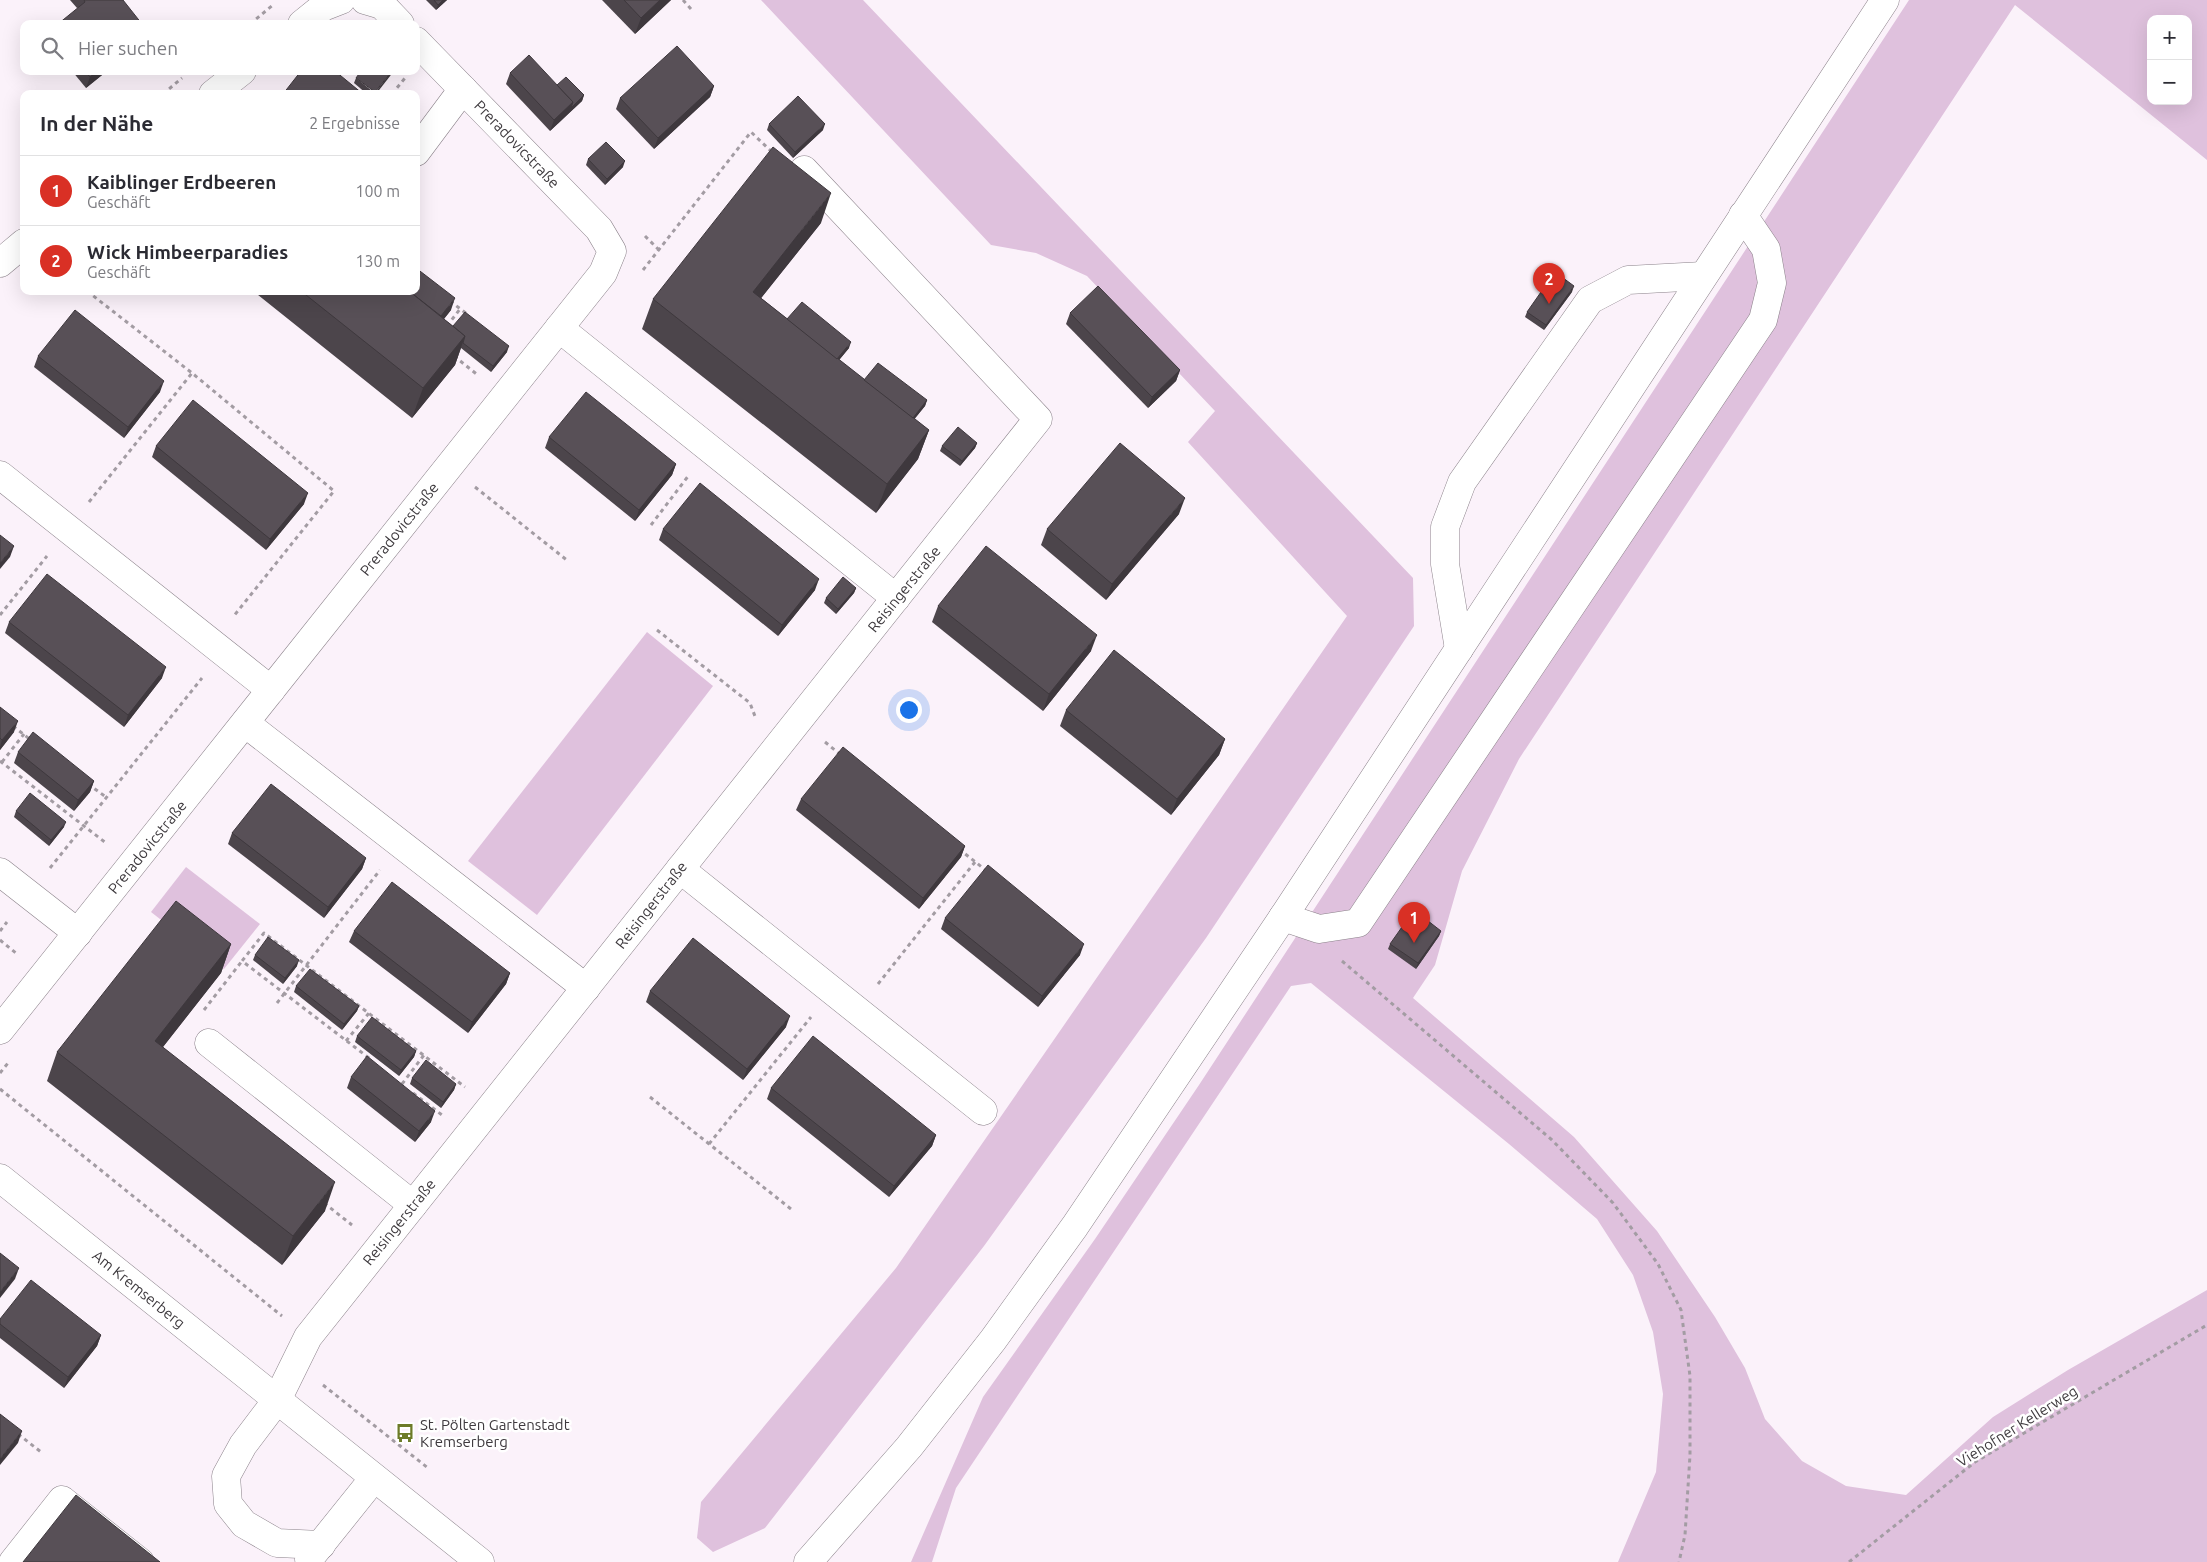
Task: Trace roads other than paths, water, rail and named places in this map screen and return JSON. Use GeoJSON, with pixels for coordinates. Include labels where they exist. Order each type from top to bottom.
{"type":"FeatureCollection","features":[{"type":"Feature","properties":{"kind":"street"},"geometry":{"type":"LineString","coordinates":[[307,20],[323,7],[341,0]]}},
{"type":"Feature","properties":{"kind":"street"},"geometry":{"type":"LineString","coordinates":[[364,0],[382,5],[396,20]]}},
{"type":"Feature","properties":{"kind":"street"},"geometry":{"type":"LineString","coordinates":[[808,1562],[909,1447],[993,1340],[1075,1226],[1283,917],[1885,0]]}},
{"type":"Feature","properties":{"kind":"street","name":"Preradovicstraße"},"geometry":{"type":"LineString","coordinates":[[0,1030],[603,273],[612,251],[599,229],[420,45]]}},
{"type":"Feature","properties":{"kind":"street"},"geometry":{"type":"LineString","coordinates":[[218,90],[237,75]]}},
{"type":"Feature","properties":{"kind":"street"},"geometry":{"type":"LineString","coordinates":[[420,147],[463,89]]}},
{"type":"Feature","properties":{"kind":"street","name":"Reisingerstraße"},"geometry":{"type":"LineString","coordinates":[[277,1400],[308,1337],[1038,419],[804,170]]}},
{"type":"Feature","properties":{"kind":"street"},"geometry":{"type":"LineString","coordinates":[[1283,917],[1319,930],[1358,923],[1763,320],[1772,283],[1766,250],[1743,215]]}},
{"type":"Feature","properties":{"kind":"street"},"geometry":{"type":"LineString","coordinates":[[0,262],[20,246]]}},
{"type":"Feature","properties":{"kind":"street"},"geometry":{"type":"LineString","coordinates":[[1460,649],[1445,564],[1446,527],[1462,482],[1590,300],[1628,280],[1703,276]]}},
{"type":"Feature","properties":{"kind":"street"},"geometry":{"type":"LineString","coordinates":[[559,328],[896,598]]}},
{"type":"Feature","properties":{"kind":"street"},"geometry":{"type":"LineString","coordinates":[[0,476],[271,690]]}},
{"type":"Feature","properties":{"kind":"street"},"geometry":{"type":"LineString","coordinates":[[245,723],[586,988]]}},
{"type":"Feature","properties":{"kind":"street"},"geometry":{"type":"LineString","coordinates":[[680,870],[983,1111]]}},
{"type":"Feature","properties":{"kind":"street"},"geometry":{"type":"LineString","coordinates":[[0,872],[78,933]]}},
{"type":"Feature","properties":{"kind":"street"},"geometry":{"type":"LineString","coordinates":[[209,1044],[413,1205]]}},
{"type":"Feature","properties":{"kind":"street","name":"Am Kremserberg"},"geometry":{"type":"LineString","coordinates":[[0,1178],[480,1562]]}},
{"type":"Feature","properties":{"kind":"street"},"geometry":{"type":"LineString","coordinates":[[277,1400],[244,1445],[226,1476],[228,1504],[244,1524],[277,1543],[314,1553],[374,1478]]}},
{"type":"Feature","properties":{"kind":"street"},"geometry":{"type":"LineString","coordinates":[[13,1562],[62,1500],[140,1562]]}},
{"type":"Feature","properties":{"kind":"place","name":"Wick Himbeerparadies"},"geometry":{"type":"Point","coordinates":[1549,304]}},
{"type":"Feature","properties":{"kind":"place","name":"Kaiblinger Erdbeeren"},"geometry":{"type":"Point","coordinates":[1414,943]}},
{"type":"Feature","properties":{"kind":"place","name":"St. Pölten Gartenstadt Kremserberg"},"geometry":{"type":"Point","coordinates":[405,1433]}}]}
